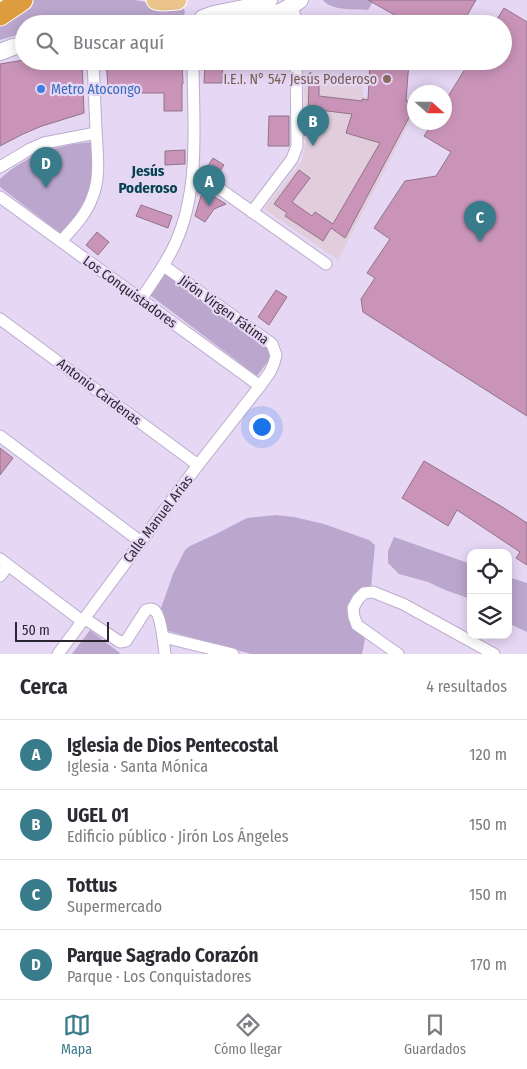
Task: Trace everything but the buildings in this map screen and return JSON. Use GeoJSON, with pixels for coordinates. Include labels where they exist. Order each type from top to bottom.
{"type":"FeatureCollection","features":[{"type":"Feature","properties":{"kind":"highway"},"geometry":{"type":"LineString","coordinates":[[0,15],[22,0]]}},
{"type":"Feature","properties":{"kind":"main road"},"geometry":{"type":"LineString","coordinates":[[156,0],[177,0]]}},
{"type":"Feature","properties":{"kind":"street"},"geometry":{"type":"LineString","coordinates":[[213,15],[254,6],[269,0]]}},
{"type":"Feature","properties":{"kind":"street"},"geometry":{"type":"LineString","coordinates":[[274,15],[295,3]]}},
{"type":"Feature","properties":{"kind":"street"},"geometry":{"type":"LineString","coordinates":[[0,52],[15,47]]}},
{"type":"Feature","properties":{"kind":"street"},"geometry":{"type":"LineString","coordinates":[[61,241],[77,224],[92,198],[96,182],[98,164],[93,70]]}},
{"type":"Feature","properties":{"kind":"street"},"geometry":{"type":"LineString","coordinates":[[141,299],[164,266],[182,228],[186,212],[193,170],[193,70]]}},
{"type":"Feature","properties":{"kind":"street"},"geometry":{"type":"LineString","coordinates":[[252,212],[292,159],[297,146],[296,70]]}},
{"type":"Feature","properties":{"kind":"street"},"geometry":{"type":"LineString","coordinates":[[0,167],[44,143],[96,133]]}},
{"type":"Feature","properties":{"kind":"street"},"geometry":{"type":"LineString","coordinates":[[193,170],[326,264]]}},
{"type":"Feature","properties":{"kind":"street","name":"Los Conquistadores"},"geometry":{"type":"LineString","coordinates":[[0,197],[260,386]]}},
{"type":"Feature","properties":{"kind":"street","name":"Jirón Virgen Fátima"},"geometry":{"type":"LineString","coordinates":[[164,266],[272,344],[276,354],[274,363],[260,386]]}},
{"type":"Feature","properties":{"kind":"street","name":"Antonio Cardenas"},"geometry":{"type":"LineString","coordinates":[[0,319],[198,465]]}},
{"type":"Feature","properties":{"kind":"street","name":"Calle Manuel Arias"},"geometry":{"type":"LineString","coordinates":[[58,654],[198,465],[260,386]]}},
{"type":"Feature","properties":{"kind":"street"},"geometry":{"type":"LineString","coordinates":[[0,436],[141,542]]}},
{"type":"Feature","properties":{"kind":"street"},"geometry":{"type":"LineString","coordinates":[[0,576],[4,562],[83,620],[120,642],[126,641],[146,610],[154,610],[157,614],[163,637],[165,654]]}},
{"type":"Feature","properties":{"kind":"street"},"geometry":{"type":"LineString","coordinates":[[398,654],[357,625],[353,608],[364,593],[373,592],[403,604],[494,654]]}},
{"type":"Feature","properties":{"kind":"street"},"geometry":{"type":"LineString","coordinates":[[163,637],[233,654]]}},
{"type":"Feature","properties":{"kind":"shaded area"},"geometry":{"type":"Polygon","coordinates":[[[29,0],[135,0],[178,6],[184,9],[185,13],[184,15],[15,15],[15,36],[0,40],[0,23],[29,0]]]}},
{"type":"Feature","properties":{"kind":"shaded area"},"geometry":{"type":"Polygon","coordinates":[[[323,0],[374,0],[368,10],[337,8],[323,0]]]}},
{"type":"Feature","properties":{"kind":"shaded area"},"geometry":{"type":"Polygon","coordinates":[[[304,79],[363,80],[363,97],[407,99],[407,127],[338,260],[264,209],[302,161],[306,138],[304,79]]]}},
{"type":"Feature","properties":{"kind":"shaded area"},"geometry":{"type":"Polygon","coordinates":[[[94,142],[89,193],[78,216],[61,234],[0,187],[0,179],[32,157],[55,148],[94,142]]]}},
{"type":"Feature","properties":{"kind":"shaded area"},"geometry":{"type":"Polygon","coordinates":[[[165,273],[268,348],[271,356],[257,376],[150,295],[165,273]]]}},
{"type":"Feature","properties":{"kind":"shaded area"},"geometry":{"type":"Polygon","coordinates":[[[276,515],[324,524],[369,540],[375,545],[371,587],[366,589],[353,625],[365,639],[362,654],[251,654],[165,630],[160,613],[161,608],[173,574],[185,550],[247,518],[276,515]]]}},
{"type":"Feature","properties":{"kind":"shaded area"},"geometry":{"type":"Polygon","coordinates":[[[394,537],[467,563],[467,598],[428,582],[399,574],[388,563],[388,551],[394,537]]]}},
{"type":"Feature","properties":{"kind":"shaded area"},"geometry":{"type":"Polygon","coordinates":[[[512,578],[527,583],[527,632],[512,625],[512,578]]]}},
{"type":"Feature","properties":{"kind":"shaded area"},"geometry":{"type":"Polygon","coordinates":[[[90,630],[120,653],[72,654],[90,630]]]}},
{"type":"Feature","properties":{"kind":"place","name":"I.E.I. N° 547 Jesús Poderoso"},"geometry":{"type":"Point","coordinates":[387,79]}},
{"type":"Feature","properties":{"kind":"place","name":"Metro Atocongo"},"geometry":{"type":"Point","coordinates":[41,89]}},
{"type":"Feature","properties":{"kind":"place","name":"UGEL 01"},"geometry":{"type":"Point","coordinates":[313,146]}},
{"type":"Feature","properties":{"kind":"place","name":"Parque Sagrado Corazón"},"geometry":{"type":"Point","coordinates":[46,188]}},
{"type":"Feature","properties":{"kind":"place","name":"Iglesia de Dios Pentecostal"},"geometry":{"type":"Point","coordinates":[209,206]}},
{"type":"Feature","properties":{"kind":"place","name":"Tottus"},"geometry":{"type":"Point","coordinates":[480,242]}},
{"type":"Feature","properties":{"kind":"district","name":"Jesús Poderoso"},"geometry":{"type":"Point","coordinates":[148,180]}}]}
